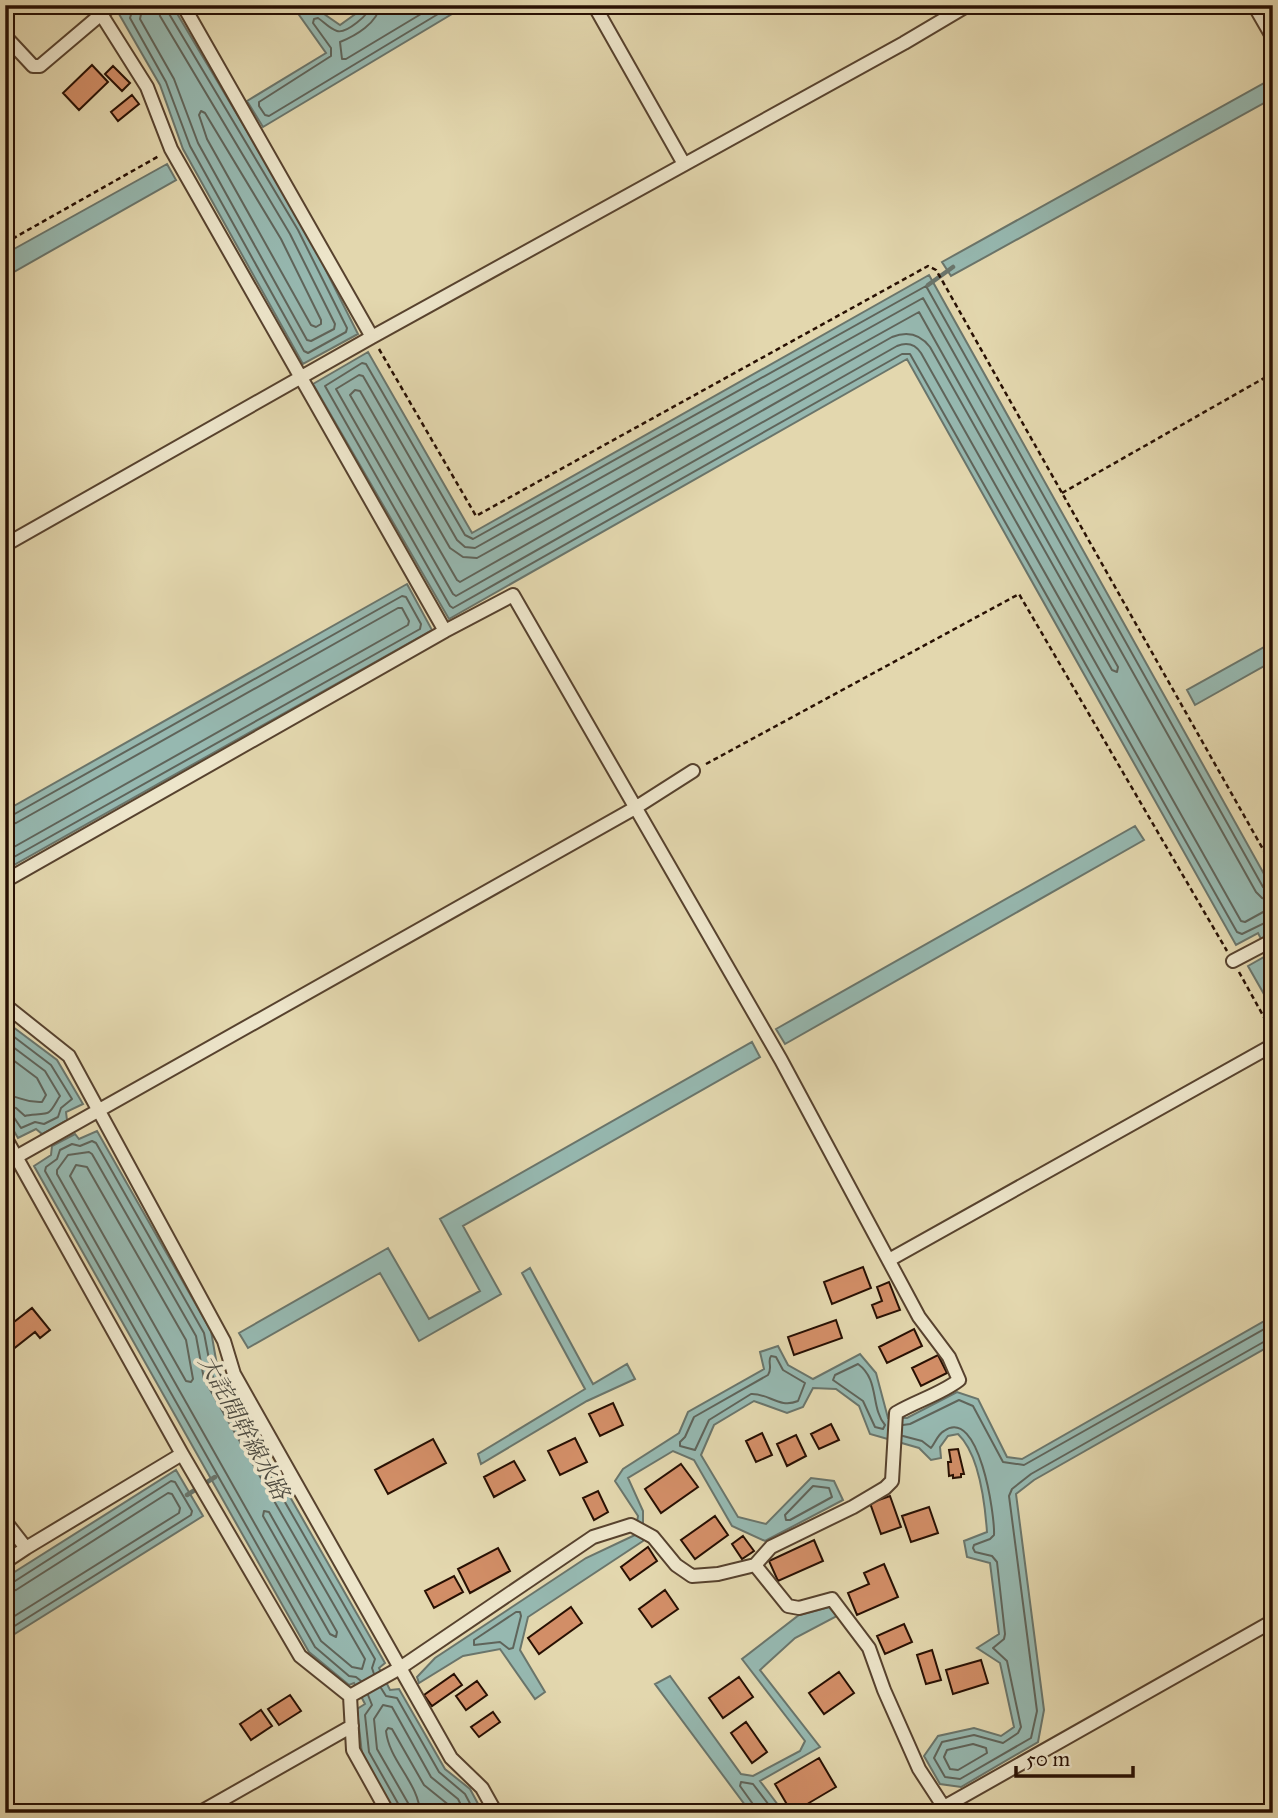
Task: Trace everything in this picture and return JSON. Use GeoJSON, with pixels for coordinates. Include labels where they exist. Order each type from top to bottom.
{"type":"FeatureCollection","features":[{"type":"Feature","properties":{"kind":"street"},"geometry":{"type":"LineString","coordinates":[[5,36],[33,66],[40,66],[112,5]]}},
{"type":"Feature","properties":{"kind":"street"},"geometry":{"type":"LineString","coordinates":[[183,5],[372,337]]}},
{"type":"Feature","properties":{"kind":"street"},"geometry":{"type":"LineString","coordinates":[[594,5],[684,164]]}},
{"type":"Feature","properties":{"kind":"street"},"geometry":{"type":"LineString","coordinates":[[5,545],[968,5]]}},
{"type":"Feature","properties":{"kind":"street"},"geometry":{"type":"LineString","coordinates":[[1254,5],[1273,38]]}},
{"type":"Feature","properties":{"kind":"street"},"geometry":{"type":"LineString","coordinates":[[101,14],[147,87],[171,149],[445,631]]}},
{"type":"Feature","properties":{"kind":"street"},"geometry":{"type":"LineString","coordinates":[[5,881],[513,595],[781,1060],[919,1317],[949,1356],[959,1380],[949,1388],[916,1401],[896,1413],[892,1481],[853,1507],[771,1547],[755,1565],[718,1574],[692,1576],[677,1565],[653,1537],[631,1525],[593,1537],[388,1676],[350,1696]]}},
{"type":"Feature","properties":{"kind":"street"},"geometry":{"type":"LineString","coordinates":[[16,1157],[635,808],[693,771]]}},
{"type":"Feature","properties":{"kind":"street"},"geometry":{"type":"LineString","coordinates":[[1233,961],[1267,943]]}},
{"type":"Feature","properties":{"kind":"street"},"geometry":{"type":"LineString","coordinates":[[5,1005],[63,1049],[100,1110],[224,1341],[234,1374],[400,1668],[452,1758],[482,1788],[496,1813]]}},
{"type":"Feature","properties":{"kind":"street"},"geometry":{"type":"LineString","coordinates":[[889,1260],[1273,1045]]}},
{"type":"Feature","properties":{"kind":"street"},"geometry":{"type":"LineString","coordinates":[[5,1137],[182,1454],[300,1656],[350,1696],[353,1750],[388,1813]]}},
{"type":"Feature","properties":{"kind":"street"},"geometry":{"type":"LineString","coordinates":[[5,1562],[182,1454]]}},
{"type":"Feature","properties":{"kind":"street"},"geometry":{"type":"LineString","coordinates":[[5,1521],[26,1548]]}},
{"type":"Feature","properties":{"kind":"street"},"geometry":{"type":"LineString","coordinates":[[755,1565],[788,1606],[799,1608],[832,1599],[869,1648],[884,1690],[919,1769],[945,1810],[1273,1621]]}},
{"type":"Feature","properties":{"kind":"street"},"geometry":{"type":"LineString","coordinates":[[199,1813],[352,1726]]}},
{"type":"Feature","properties":{"kind":"path"},"geometry":{"type":"LineString","coordinates":[[5,243],[171,149]]}},
{"type":"Feature","properties":{"kind":"path"},"geometry":{"type":"LineString","coordinates":[[372,337],[476,516],[928,266],[936,270],[1273,867]]}},
{"type":"Feature","properties":{"kind":"path"},"geometry":{"type":"LineString","coordinates":[[1062,493],[1273,373]]}},
{"type":"Feature","properties":{"kind":"path"},"geometry":{"type":"LineString","coordinates":[[693,771],[1019,594],[1273,1033]]}},
{"type":"Feature","properties":{"kind":"water"},"geometry":{"type":"Polygon","coordinates":[[[130,5],[172,5],[304,227],[358,334],[303,364],[183,149],[160,85],[119,14],[130,5]]]}},
{"type":"Feature","properties":{"kind":"water"},"geometry":{"type":"Polygon","coordinates":[[[292,5],[311,5],[340,25],[368,5],[467,5],[263,127],[247,101],[326,53],[292,5]]]}},
{"type":"Feature","properties":{"kind":"water"},"geometry":{"type":"Polygon","coordinates":[[[1273,78],[1273,98],[951,276],[942,262],[1273,78]]]}},
{"type":"Feature","properties":{"kind":"water"},"geometry":{"type":"Polygon","coordinates":[[[167,164],[176,180],[5,277],[5,254],[167,164]]]}},
{"type":"Feature","properties":{"kind":"water"},"geometry":{"type":"Polygon","coordinates":[[[929,275],[1273,890],[1273,924],[1267,928],[1273,939],[1273,1010],[1248,966],[1269,954],[1258,933],[1236,945],[907,359],[449,619],[313,384],[368,352],[472,533],[929,275]]]}},
{"type":"Feature","properties":{"kind":"water"},"geometry":{"type":"Polygon","coordinates":[[[407,584],[432,630],[5,870],[5,811],[407,584]]]}},
{"type":"Feature","properties":{"kind":"water"},"geometry":{"type":"Polygon","coordinates":[[[1273,642],[1273,661],[1195,705],[1187,690],[1273,642]]]}},
{"type":"Feature","properties":{"kind":"water"},"geometry":{"type":"Polygon","coordinates":[[[1135,826],[1144,840],[785,1044],[776,1029],[1135,826]]]}},
{"type":"Feature","properties":{"kind":"water"},"geometry":{"type":"Polygon","coordinates":[[[5,1021],[57,1060],[83,1104],[66,1112],[67,1120],[42,1134],[36,1129],[18,1138],[5,1116],[5,1021]]]}},
{"type":"Feature","properties":{"kind":"water"},"geometry":{"type":"Polygon","coordinates":[[[752,1042],[760,1057],[463,1226],[501,1294],[419,1341],[380,1273],[248,1348],[239,1333],[388,1248],[429,1319],[480,1291],[440,1219],[752,1042]]]}},
{"type":"Feature","properties":{"kind":"water","name":"大詫間幹線水路"},"geometry":{"type":"Polygon","coordinates":[[[97,1131],[211,1331],[218,1371],[385,1663],[379,1668],[390,1690],[399,1689],[445,1769],[470,1789],[483,1813],[395,1813],[362,1754],[357,1709],[365,1704],[354,1683],[349,1685],[309,1652],[34,1166],[51,1155],[52,1146],[75,1134],[79,1139],[97,1131]]]}},
{"type":"Feature","properties":{"kind":"water"},"geometry":{"type":"Polygon","coordinates":[[[530,1268],[593,1384],[627,1364],[635,1379],[587,1401],[481,1464],[478,1454],[585,1389],[522,1273],[530,1268]]]}},
{"type":"Feature","properties":{"kind":"water"},"geometry":{"type":"Polygon","coordinates":[[[1273,1316],[1273,1344],[1034,1480],[1016,1494],[1044,1710],[1038,1742],[961,1787],[940,1784],[924,1756],[938,1736],[974,1728],[1001,1736],[1014,1727],[1000,1663],[977,1648],[999,1634],[990,1563],[967,1557],[964,1541],[987,1532],[976,1466],[958,1434],[948,1436],[940,1447],[941,1458],[931,1460],[919,1448],[870,1434],[859,1406],[836,1389],[813,1388],[803,1407],[787,1413],[754,1401],[714,1425],[701,1455],[738,1517],[766,1524],[811,1478],[834,1481],[843,1500],[765,1541],[732,1526],[694,1460],[673,1451],[628,1478],[643,1511],[643,1541],[528,1617],[520,1650],[545,1692],[535,1699],[500,1649],[463,1656],[419,1683],[417,1677],[435,1658],[586,1558],[635,1535],[638,1516],[615,1481],[623,1469],[679,1433],[688,1412],[764,1369],[760,1352],[778,1346],[788,1365],[813,1379],[860,1354],[876,1373],[888,1418],[907,1418],[957,1392],[978,1399],[1007,1457],[1022,1459],[1273,1316]]]}},
{"type":"Feature","properties":{"kind":"water"},"geometry":{"type":"Polygon","coordinates":[[[176,1470],[203,1516],[5,1640],[5,1578],[176,1470]]]}},
{"type":"Feature","properties":{"kind":"water"},"geometry":{"type":"Polygon","coordinates":[[[829,1607],[837,1616],[795,1638],[760,1670],[820,1747],[760,1781],[784,1813],[751,1813],[655,1684],[670,1676],[741,1774],[753,1776],[800,1751],[805,1741],[742,1659],[799,1615],[829,1607]]]}},
{"type":"Feature","properties":{"kind":"building"},"geometry":{"type":"Polygon","coordinates":[[[92,65],[108,82],[79,110],[63,93],[92,65]]]}},
{"type":"Feature","properties":{"kind":"building"},"geometry":{"type":"Polygon","coordinates":[[[113,66],[130,83],[122,91],[105,74],[113,66]]]}},
{"type":"Feature","properties":{"kind":"building"},"geometry":{"type":"Polygon","coordinates":[[[132,95],[139,104],[118,121],[111,112],[132,95]]]}},
{"type":"Feature","properties":{"kind":"building"},"geometry":{"type":"Polygon","coordinates":[[[863,1267],[871,1288],[832,1304],[824,1282],[863,1267]]]}},
{"type":"Feature","properties":{"kind":"building"},"geometry":{"type":"Polygon","coordinates":[[[889,1282],[900,1310],[877,1318],[872,1305],[882,1301],[877,1287],[889,1282]]]}},
{"type":"Feature","properties":{"kind":"building"},"geometry":{"type":"Polygon","coordinates":[[[32,1308],[50,1330],[40,1338],[35,1332],[12,1350],[5,1341],[5,1329],[32,1308]]]}},
{"type":"Feature","properties":{"kind":"building"},"geometry":{"type":"Polygon","coordinates":[[[836,1320],[842,1338],[794,1355],[788,1337],[836,1320]]]}},
{"type":"Feature","properties":{"kind":"building"},"geometry":{"type":"Polygon","coordinates":[[[914,1329],[922,1346],[887,1363],[879,1347],[914,1329]]]}},
{"type":"Feature","properties":{"kind":"building"},"geometry":{"type":"Polygon","coordinates":[[[938,1355],[947,1373],[921,1386],[912,1368],[938,1355]]]}},
{"type":"Feature","properties":{"kind":"building"},"geometry":{"type":"Polygon","coordinates":[[[613,1403],[623,1425],[600,1436],[589,1414],[613,1403]]]}},
{"type":"Feature","properties":{"kind":"building"},"geometry":{"type":"Polygon","coordinates":[[[831,1424],[839,1440],[819,1449],[811,1434],[831,1424]]]}},
{"type":"Feature","properties":{"kind":"building"},"geometry":{"type":"Polygon","coordinates":[[[762,1433],[772,1455],[756,1462],[746,1441],[762,1433]]]}},
{"type":"Feature","properties":{"kind":"building"},"geometry":{"type":"Polygon","coordinates":[[[796,1435],[806,1456],[787,1466],[777,1444],[796,1435]]]}},
{"type":"Feature","properties":{"kind":"building"},"geometry":{"type":"Polygon","coordinates":[[[575,1438],[587,1462],[560,1475],[548,1451],[575,1438]]]}},
{"type":"Feature","properties":{"kind":"building"},"geometry":{"type":"Polygon","coordinates":[[[433,1439],[446,1463],[388,1494],[375,1470],[433,1439]]]}},
{"type":"Feature","properties":{"kind":"building"},"geometry":{"type":"Polygon","coordinates":[[[958,1449],[964,1474],[953,1478],[953,1475],[949,1476],[949,1450],[958,1449]]]}},
{"type":"Feature","properties":{"kind":"building"},"geometry":{"type":"Polygon","coordinates":[[[514,1461],[525,1480],[494,1497],[484,1477],[514,1461]]]}},
{"type":"Feature","properties":{"kind":"building"},"geometry":{"type":"Polygon","coordinates":[[[681,1464],[698,1487],[661,1513],[645,1489],[681,1464]]]}},
{"type":"Feature","properties":{"kind":"building"},"geometry":{"type":"Polygon","coordinates":[[[598,1491],[608,1512],[594,1520],[583,1498],[598,1491]]]}},
{"type":"Feature","properties":{"kind":"building"},"geometry":{"type":"Polygon","coordinates":[[[890,1496],[901,1527],[881,1534],[870,1503],[890,1496]]]}},
{"type":"Feature","properties":{"kind":"building"},"geometry":{"type":"Polygon","coordinates":[[[929,1507],[938,1533],[911,1542],[902,1516],[929,1507]]]}},
{"type":"Feature","properties":{"kind":"building"},"geometry":{"type":"Polygon","coordinates":[[[715,1516],[728,1535],[695,1559],[681,1540],[715,1516]]]}},
{"type":"Feature","properties":{"kind":"building"},"geometry":{"type":"Polygon","coordinates":[[[743,1536],[754,1551],[742,1559],[732,1544],[743,1536]]]}},
{"type":"Feature","properties":{"kind":"building"},"geometry":{"type":"Polygon","coordinates":[[[814,1540],[823,1561],[778,1581],[769,1561],[814,1540]]]}},
{"type":"Feature","properties":{"kind":"building"},"geometry":{"type":"Polygon","coordinates":[[[648,1547],[657,1561],[630,1580],[621,1567],[648,1547]]]}},
{"type":"Feature","properties":{"kind":"building"},"geometry":{"type":"Polygon","coordinates":[[[498,1548],[510,1571],[470,1593],[458,1569],[498,1548]]]}},
{"type":"Feature","properties":{"kind":"building"},"geometry":{"type":"Polygon","coordinates":[[[884,1564],[898,1597],[857,1615],[848,1593],[869,1584],[864,1573],[884,1564]]]}},
{"type":"Feature","properties":{"kind":"building"},"geometry":{"type":"Polygon","coordinates":[[[454,1576],[463,1592],[434,1608],[425,1591],[454,1576]]]}},
{"type":"Feature","properties":{"kind":"building"},"geometry":{"type":"Polygon","coordinates":[[[665,1590],[678,1609],[652,1627],[639,1609],[665,1590]]]}},
{"type":"Feature","properties":{"kind":"building"},"geometry":{"type":"Polygon","coordinates":[[[571,1607],[582,1623],[539,1654],[528,1638],[571,1607]]]}},
{"type":"Feature","properties":{"kind":"building"},"geometry":{"type":"Polygon","coordinates":[[[904,1624],[912,1642],[885,1654],[877,1636],[904,1624]]]}},
{"type":"Feature","properties":{"kind":"building"},"geometry":{"type":"Polygon","coordinates":[[[932,1650],[941,1680],[926,1684],[917,1655],[932,1650]]]}},
{"type":"Feature","properties":{"kind":"building"},"geometry":{"type":"Polygon","coordinates":[[[981,1660],[988,1683],[953,1694],[946,1670],[981,1660]]]}},
{"type":"Feature","properties":{"kind":"building"},"geometry":{"type":"Polygon","coordinates":[[[839,1672],[854,1693],[824,1714],[809,1693],[839,1672]]]}},
{"type":"Feature","properties":{"kind":"building"},"geometry":{"type":"Polygon","coordinates":[[[454,1674],[462,1685],[432,1706],[424,1695],[454,1674]]]}},
{"type":"Feature","properties":{"kind":"building"},"geometry":{"type":"Polygon","coordinates":[[[739,1677],[753,1697],[723,1718],[709,1698],[739,1677]]]}},
{"type":"Feature","properties":{"kind":"building"},"geometry":{"type":"Polygon","coordinates":[[[477,1681],[487,1695],[466,1710],[456,1696],[477,1681]]]}},
{"type":"Feature","properties":{"kind":"building"},"geometry":{"type":"Polygon","coordinates":[[[290,1695],[301,1711],[279,1725],[268,1709],[290,1695]]]}},
{"type":"Feature","properties":{"kind":"building"},"geometry":{"type":"Polygon","coordinates":[[[261,1710],[272,1726],[251,1740],[240,1724],[261,1710]]]}},
{"type":"Feature","properties":{"kind":"building"},"geometry":{"type":"Polygon","coordinates":[[[493,1712],[500,1722],[479,1737],[471,1727],[493,1712]]]}},
{"type":"Feature","properties":{"kind":"building"},"geometry":{"type":"Polygon","coordinates":[[[746,1722],[767,1752],[752,1763],[731,1733],[746,1722]]]}},
{"type":"Feature","properties":{"kind":"building"},"geometry":{"type":"Polygon","coordinates":[[[819,1758],[836,1787],[792,1813],[775,1784],[819,1758]]]}},
{"type":"Feature","properties":{"kind":"waterway"},"geometry":{"type":"LineString","coordinates":[[928,285],[953,267]]}},
{"type":"Feature","properties":{"kind":"waterway"},"geometry":{"type":"LineString","coordinates":[[187,1495],[215,1477]]}}]}
